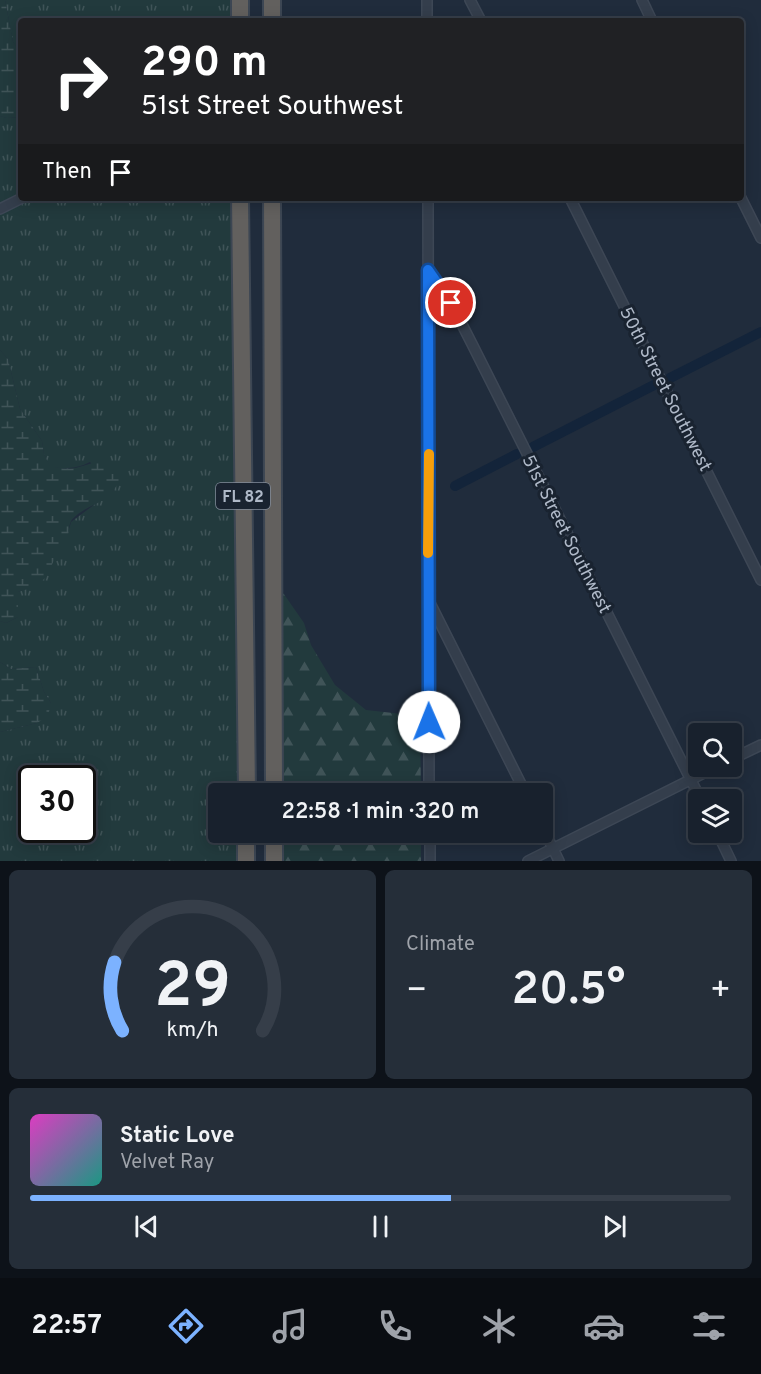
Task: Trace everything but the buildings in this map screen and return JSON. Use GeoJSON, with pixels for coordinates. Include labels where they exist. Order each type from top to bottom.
{"type":"FeatureCollection","features":[{"type":"Feature","properties":{"kind":"highway"},"geometry":{"type":"LineString","coordinates":[[240,0],[240,18]]}},
{"type":"Feature","properties":{"kind":"highway"},"geometry":{"type":"LineString","coordinates":[[272,0],[272,18]]}},
{"type":"Feature","properties":{"kind":"highway","name":"FL 82"},"geometry":{"type":"LineString","coordinates":[[240,201],[246,783]]}},
{"type":"Feature","properties":{"kind":"highway","name":"FL 82"},"geometry":{"type":"LineString","coordinates":[[272,201],[274,783]]}},
{"type":"Feature","properties":{"kind":"highway"},"geometry":{"type":"LineString","coordinates":[[246,843],[246,861]]}},
{"type":"Feature","properties":{"kind":"highway"},"geometry":{"type":"LineString","coordinates":[[274,843],[274,861]]}},
{"type":"Feature","properties":{"kind":"street"},"geometry":{"type":"LineString","coordinates":[[427,0],[427,18]]}},
{"type":"Feature","properties":{"kind":"street"},"geometry":{"type":"LineString","coordinates":[[470,0],[479,18]]}},
{"type":"Feature","properties":{"kind":"street"},"geometry":{"type":"LineString","coordinates":[[642,0],[651,18]]}},
{"type":"Feature","properties":{"kind":"street"},"geometry":{"type":"LineString","coordinates":[[0,209],[18,200]]}},
{"type":"Feature","properties":{"kind":"street"},"geometry":{"type":"LineString","coordinates":[[428,201],[429,783]]}},
{"type":"Feature","properties":{"kind":"street","name":"50th Street Southwest"},"geometry":{"type":"LineString","coordinates":[[572,201],[761,580]]}},
{"type":"Feature","properties":{"kind":"street"},"geometry":{"type":"LineString","coordinates":[[742,201],[761,238]]}},
{"type":"Feature","properties":{"kind":"street","name":"51st Street Southwest"},"geometry":{"type":"LineString","coordinates":[[428,270],[451,303],[695,789]]}},
{"type":"Feature","properties":{"kind":"street"},"geometry":{"type":"LineString","coordinates":[[429,601],[520,783]]}},
{"type":"Feature","properties":{"kind":"street"},"geometry":{"type":"LineString","coordinates":[[742,754],[761,745]]}},
{"type":"Feature","properties":{"kind":"street"},"geometry":{"type":"LineString","coordinates":[[528,861],[697,777]]}},
{"type":"Feature","properties":{"kind":"street"},"geometry":{"type":"LineString","coordinates":[[430,843],[430,861]]}},
{"type":"Feature","properties":{"kind":"street"},"geometry":{"type":"LineString","coordinates":[[550,843],[560,861]]}},
{"type":"Feature","properties":{"kind":"street"},"geometry":{"type":"LineString","coordinates":[[722,843],[731,861]]}},
{"type":"Feature","properties":{"kind":"green space"},"geometry":{"type":"Polygon","coordinates":[[[0,0],[5,0],[13,42],[18,48],[18,117],[0,116],[0,0]]]}},
{"type":"Feature","properties":{"kind":"green space"},"geometry":{"type":"Polygon","coordinates":[[[5,0],[234,0],[234,18],[18,18],[18,48],[13,42],[5,0]]]}},
{"type":"Feature","properties":{"kind":"green space"},"geometry":{"type":"Polygon","coordinates":[[[0,116],[18,117],[18,201],[234,201],[240,783],[208,783],[208,843],[240,843],[240,861],[0,861],[0,732],[37,723],[51,703],[44,692],[36,667],[11,669],[0,662],[0,621],[6,623],[18,617],[18,592],[37,583],[45,575],[71,522],[114,490],[90,462],[70,468],[50,467],[44,454],[42,441],[20,409],[8,359],[0,350],[0,116]]]}},
{"type":"Feature","properties":{"kind":"green space"},"geometry":{"type":"Polygon","coordinates":[[[0,350],[8,359],[20,409],[42,441],[44,454],[50,466],[72,468],[103,461],[112,465],[121,479],[106,498],[74,517],[69,526],[68,535],[47,575],[35,586],[18,592],[18,617],[6,623],[0,621],[0,350]]]}},
{"type":"Feature","properties":{"kind":"green space"},"geometry":{"type":"Polygon","coordinates":[[[279,587],[304,623],[311,645],[335,685],[366,710],[420,716],[421,783],[280,783],[279,587]]]}},
{"type":"Feature","properties":{"kind":"green space"},"geometry":{"type":"Polygon","coordinates":[[[0,662],[11,669],[36,667],[44,692],[51,703],[48,716],[37,723],[0,732],[0,662]]]}},
{"type":"Feature","properties":{"kind":"green space"},"geometry":{"type":"Polygon","coordinates":[[[280,843],[421,843],[421,861],[280,861],[280,843]]]}},
{"type":"Feature","properties":{"kind":"waterway"},"geometry":{"type":"LineString","coordinates":[[670,378],[761,332]]}},
{"type":"Feature","properties":{"kind":"waterway"},"geometry":{"type":"LineString","coordinates":[[533,447],[654,385]]}},
{"type":"Feature","properties":{"kind":"waterway"},"geometry":{"type":"LineString","coordinates":[[455,486],[517,454]]}},
{"type":"Feature","properties":{"kind":"slow traffic"},"geometry":{"type":"LineString","coordinates":[[428,553],[429,454]]}},
{"type":"Feature","properties":{"kind":"route"},"geometry":{"type":"LineString","coordinates":[[429,722],[428,270],[451,303]]}}]}
